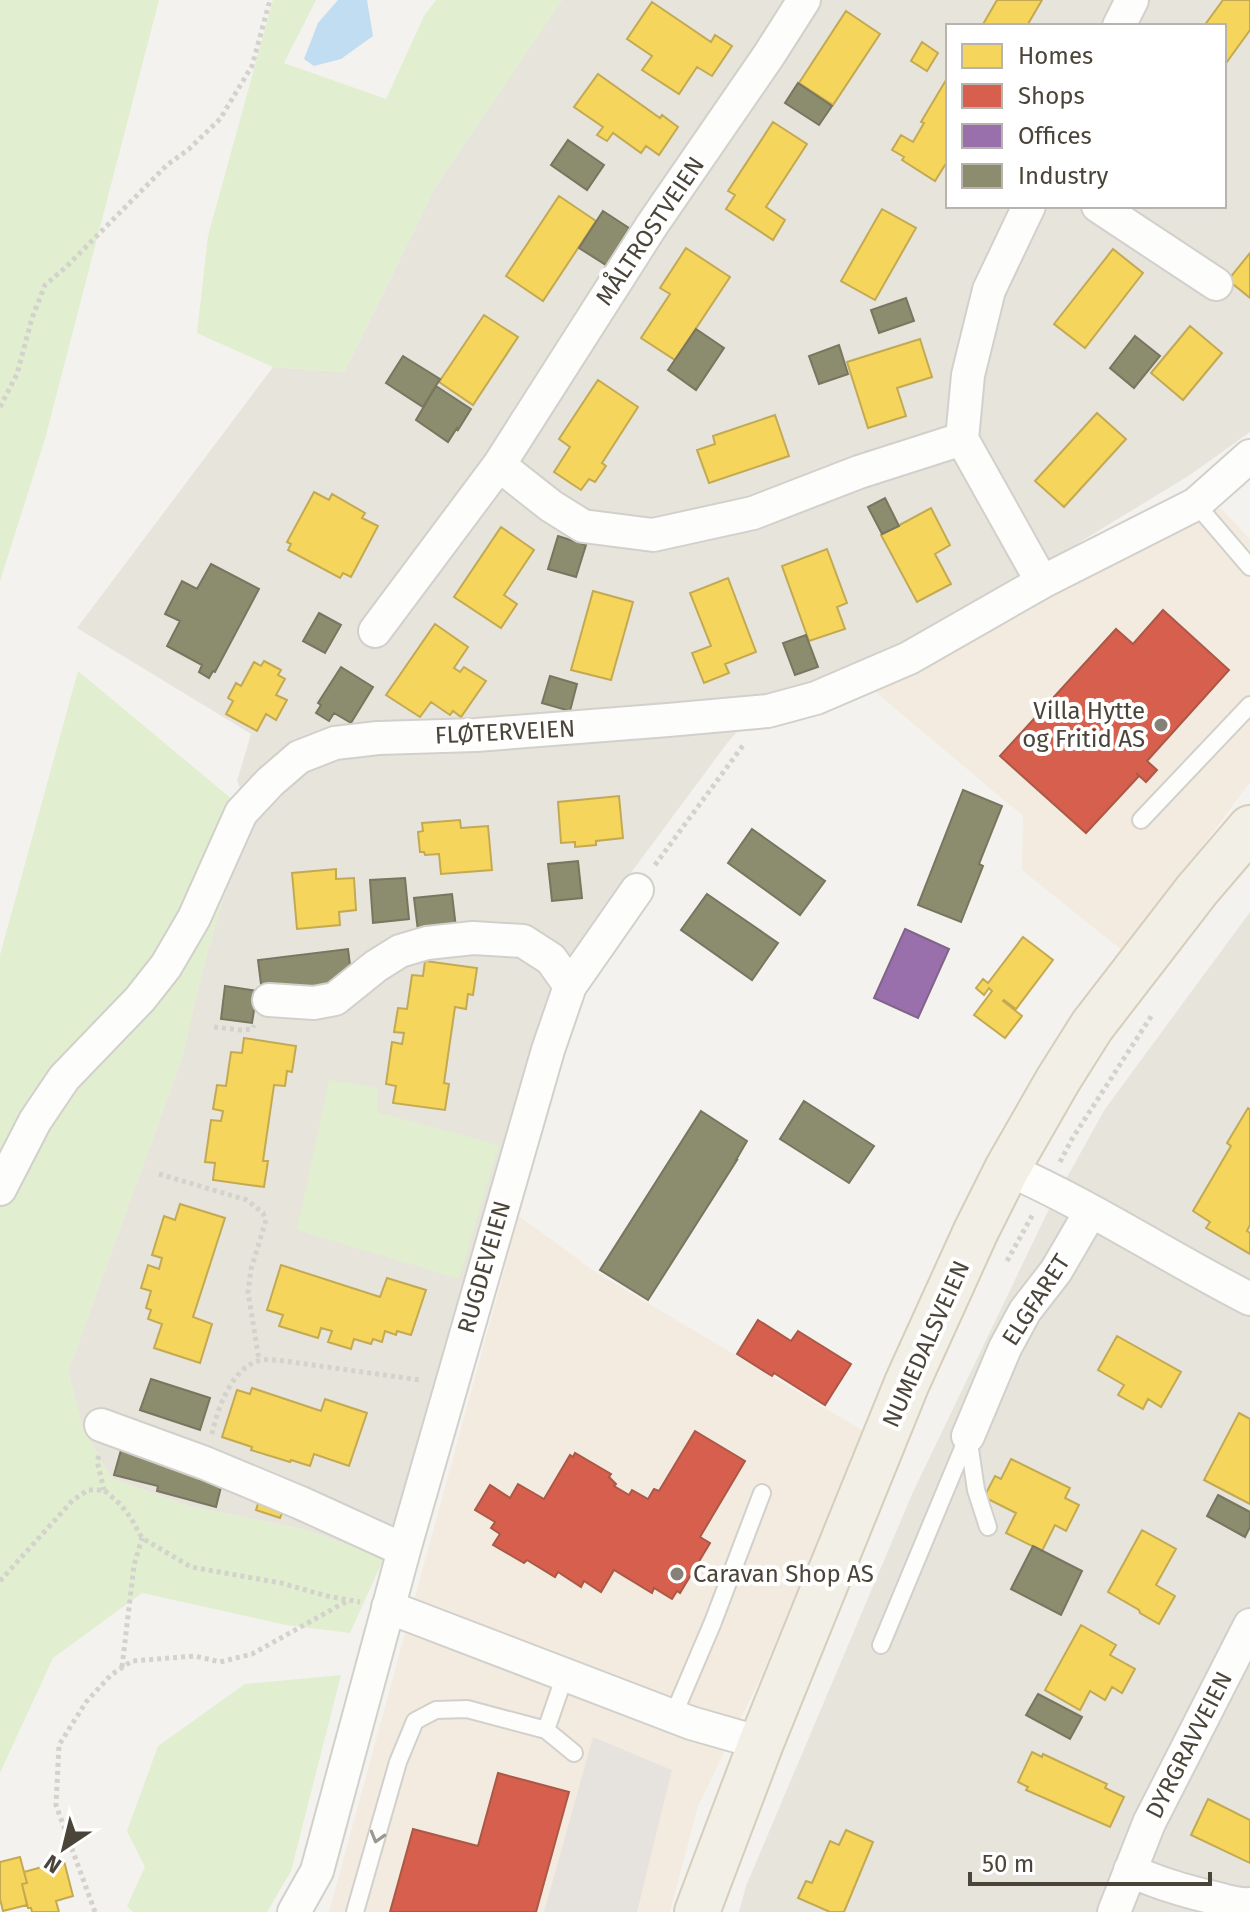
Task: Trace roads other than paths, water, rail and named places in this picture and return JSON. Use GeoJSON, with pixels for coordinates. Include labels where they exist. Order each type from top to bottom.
{"type":"FeatureCollection","features":[{"type":"Feature","properties":{"kind":"main road","name":"NUMEDALSVEIEN"},"geometry":{"type":"LineString","coordinates":[[697,1912],[761,1743],[907,1383],[1007,1169],[1092,1026],[1250,828]]}},
{"type":"Feature","properties":{"kind":"street","name":"MÅLTROSTVEIEN"},"geometry":{"type":"LineString","coordinates":[[375,631],[499,465],[652,225],[804,0]]}},
{"type":"Feature","properties":{"kind":"street"},"geometry":{"type":"LineString","coordinates":[[1120,24],[1132,0]]}},
{"type":"Feature","properties":{"kind":"street"},"geometry":{"type":"LineString","coordinates":[[1028,208],[989,290],[968,375],[962,439],[1042,582]]}},
{"type":"Feature","properties":{"kind":"street"},"geometry":{"type":"LineString","coordinates":[[1101,208],[1216,284]]}},
{"type":"Feature","properties":{"kind":"street"},"geometry":{"type":"LineString","coordinates":[[499,465],[551,506],[583,526],[653,535],[753,513],[859,472],[962,439]]}},
{"type":"Feature","properties":{"kind":"street","name":"FLØTERVEIEN"},"geometry":{"type":"LineString","coordinates":[[0,1189],[35,1121],[64,1078],[140,999],[166,966],[194,918],[241,813],[299,757],[335,743],[378,738],[476,735],[768,711],[816,698],[909,658],[1042,582],[1196,504],[1250,456]]}},
{"type":"Feature","properties":{"kind":"street","name":"RUGDEVEIEN"},"geometry":{"type":"LineString","coordinates":[[294,1912],[317,1871],[450,1384],[548,1050],[570,986],[637,890]]}},
{"type":"Feature","properties":{"kind":"street"},"geometry":{"type":"LineString","coordinates":[[269,1000],[314,1003],[335,999],[400,951],[427,943],[473,938],[523,941],[551,959],[570,986]]}},
{"type":"Feature","properties":{"kind":"street"},"geometry":{"type":"LineString","coordinates":[[1007,1169],[1048,1187],[1250,1299]]}},
{"type":"Feature","properties":{"kind":"street","name":"ELGFARET"},"geometry":{"type":"LineString","coordinates":[[968,1436],[999,1361],[1025,1311],[1056,1271],[1091,1211]]}},
{"type":"Feature","properties":{"kind":"street"},"geometry":{"type":"LineString","coordinates":[[101,1425],[205,1463],[404,1550]]}},
{"type":"Feature","properties":{"kind":"street"},"geometry":{"type":"LineString","coordinates":[[388,1607],[673,1716],[761,1743]]}},
{"type":"Feature","properties":{"kind":"street","name":"DYRGRAVVEIEN"},"geometry":{"type":"LineString","coordinates":[[1114,1912],[1149,1823],[1250,1625]]}},
{"type":"Feature","properties":{"kind":"street"},"geometry":{"type":"LineString","coordinates":[[1130,1870],[1154,1882],[1242,1905],[1250,1904]]}},
{"type":"Feature","properties":{"kind":"lane"},"geometry":{"type":"LineString","coordinates":[[1196,504],[1250,567]]}},
{"type":"Feature","properties":{"kind":"lane"},"geometry":{"type":"LineString","coordinates":[[1141,820],[1250,705]]}},
{"type":"Feature","properties":{"kind":"lane"},"geometry":{"type":"LineString","coordinates":[[968,1436],[976,1490],[988,1527]]}},
{"type":"Feature","properties":{"kind":"lane","name":"ELGFARET"},"geometry":{"type":"LineString","coordinates":[[881,1645],[968,1436]]}},
{"type":"Feature","properties":{"kind":"lane"},"geometry":{"type":"LineString","coordinates":[[673,1716],[762,1493]]}},
{"type":"Feature","properties":{"kind":"lane"},"geometry":{"type":"LineString","coordinates":[[546,1730],[565,1675]]}},
{"type":"Feature","properties":{"kind":"lane"},"geometry":{"type":"LineString","coordinates":[[355,1912],[398,1762],[415,1721],[436,1710],[467,1709],[546,1730],[574,1753]]}},
{"type":"Feature","properties":{"kind":"water"},"geometry":{"type":"Polygon","coordinates":[[[338,0],[367,0],[373,36],[341,59],[314,66],[304,59],[318,23],[338,0]]]}},
{"type":"Feature","properties":{"kind":"place","name":"Villa Hytte og Fritid AS"},"geometry":{"type":"Point","coordinates":[1161,725]}},
{"type":"Feature","properties":{"kind":"place","name":"Caravan Shop AS"},"geometry":{"type":"Point","coordinates":[677,1574]}}]}
